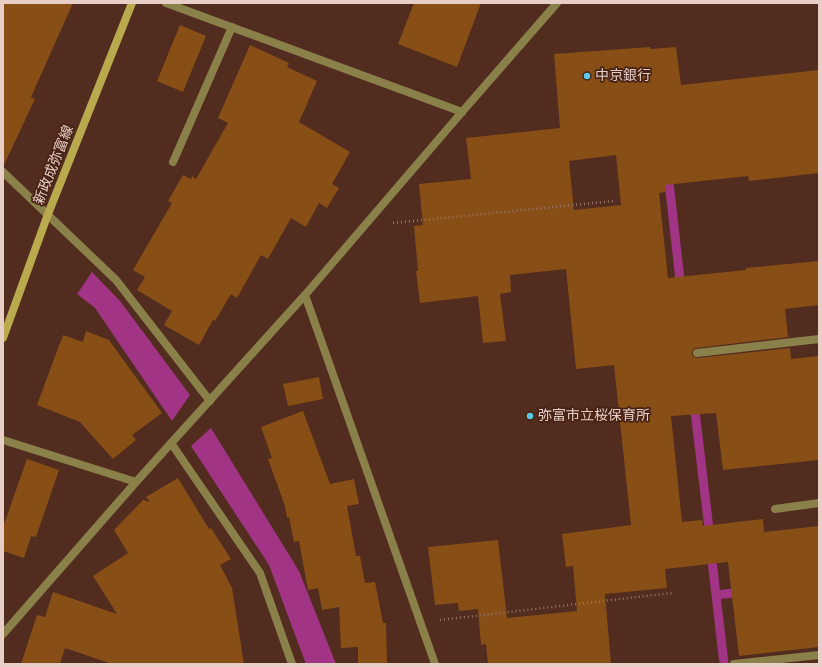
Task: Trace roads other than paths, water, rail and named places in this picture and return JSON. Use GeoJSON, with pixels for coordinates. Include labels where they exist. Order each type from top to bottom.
{"type":"FeatureCollection","features":[{"type":"Feature","properties":{"kind":"main road","name":"新政成弥富線"},"geometry":{"type":"LineString","coordinates":[[3,338],[48,214],[132,3]]}},
{"type":"Feature","properties":{"kind":"street"},"geometry":{"type":"LineString","coordinates":[[166,3],[462,112]]}},
{"type":"Feature","properties":{"kind":"street"},"geometry":{"type":"LineString","coordinates":[[3,634],[136,482],[304,295],[557,3]]}},
{"type":"Feature","properties":{"kind":"street"},"geometry":{"type":"LineString","coordinates":[[173,162],[232,27]]}},
{"type":"Feature","properties":{"kind":"street"},"geometry":{"type":"LineString","coordinates":[[3,172],[116,280],[210,401]]}},
{"type":"Feature","properties":{"kind":"street"},"geometry":{"type":"LineString","coordinates":[[304,295],[435,664]]}},
{"type":"Feature","properties":{"kind":"street"},"geometry":{"type":"LineString","coordinates":[[697,353],[819,339]]}},
{"type":"Feature","properties":{"kind":"street"},"geometry":{"type":"LineString","coordinates":[[3,440],[136,482]]}},
{"type":"Feature","properties":{"kind":"street"},"geometry":{"type":"LineString","coordinates":[[171,443],[260,573],[292,664]]}},
{"type":"Feature","properties":{"kind":"street"},"geometry":{"type":"LineString","coordinates":[[775,509],[819,503]]}},
{"type":"Feature","properties":{"kind":"street"},"geometry":{"type":"LineString","coordinates":[[734,664],[819,654]]}},
{"type":"Feature","properties":{"kind":"waterway"},"geometry":{"type":"LineString","coordinates":[[668,173],[681,289]]}},
{"type":"Feature","properties":{"kind":"waterway"},"geometry":{"type":"LineString","coordinates":[[694,403],[710,537]]}},
{"type":"Feature","properties":{"kind":"waterway"},"geometry":{"type":"LineString","coordinates":[[711,552],[724,664]]}},
{"type":"Feature","properties":{"kind":"waterway"},"geometry":{"type":"LineString","coordinates":[[716,595],[742,592]]}},
{"type":"Feature","properties":{"kind":"place","name":"中京銀行"},"geometry":{"type":"Point","coordinates":[587,76]}},
{"type":"Feature","properties":{"kind":"place","name":"弥富市立桜保育所"},"geometry":{"type":"Point","coordinates":[530,416]}}]}
